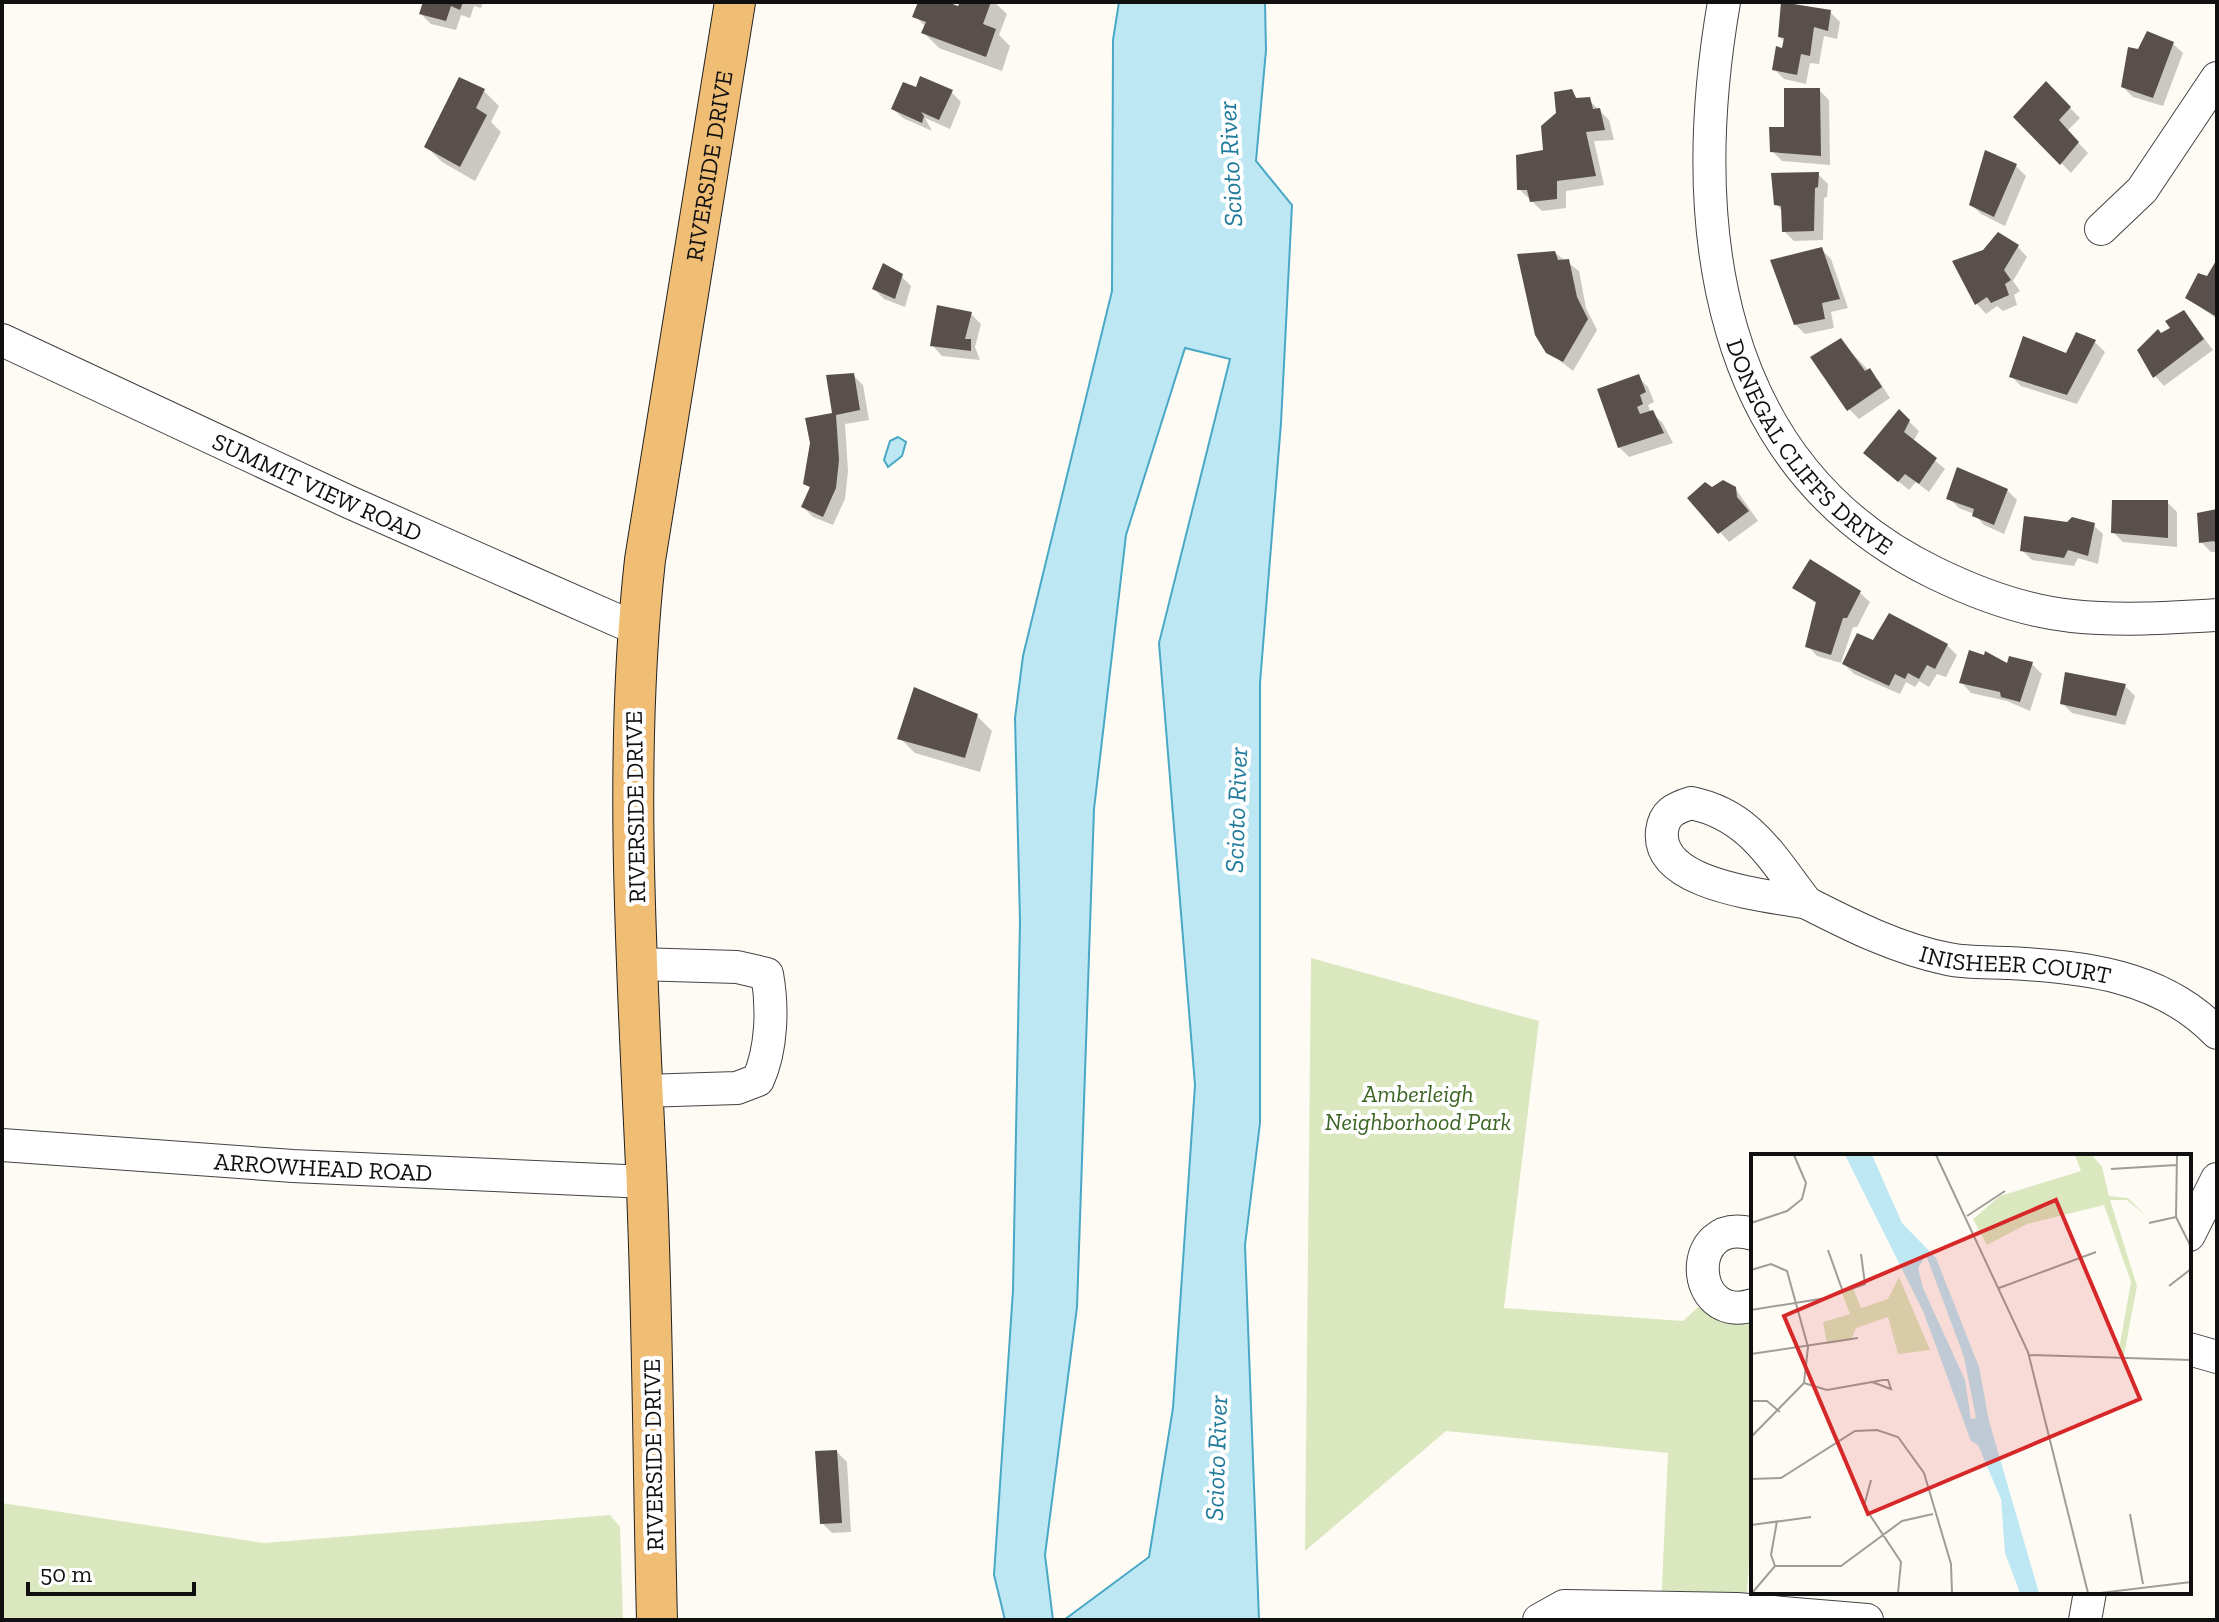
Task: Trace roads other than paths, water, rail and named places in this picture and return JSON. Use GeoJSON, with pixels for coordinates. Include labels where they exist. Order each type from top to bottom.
{"type":"FeatureCollection","features":[{"type":"Feature","properties":{"kind":"main road","name":"RIVERSIDE DRIVE"},"geometry":{"type":"LineString","coordinates":[[657,1620],[647,1182],[637,964],[634,710],[637,629],[670,398],[735,2]]}},
{"type":"Feature","properties":{"kind":"street","name":"DONEGAL CLIFFS DRIVE"},"geometry":{"type":"LineString","coordinates":[[1724,2],[1717,39],[1709,192],[1723,306],[1752,386],[1794,459],[1819,489],[1870,534],[1923,567],[2009,603],[2068,616],[2123,620],[2217,615]]}},
{"type":"Feature","properties":{"kind":"street"},"geometry":{"type":"LineString","coordinates":[[2101,229],[2142,190],[2217,78]]}},
{"type":"Feature","properties":{"kind":"street","name":"SUMMIT VIEW ROAD"},"geometry":{"type":"LineString","coordinates":[[2,340],[364,509],[637,629]]}},
{"type":"Feature","properties":{"kind":"street","name":"INISHEER COURT"},"geometry":{"type":"LineString","coordinates":[[1807,903],[1876,937],[1950,960],[2096,970],[2135,981],[2174,1001],[2217,1033]]}},
{"type":"Feature","properties":{"kind":"street"},"geometry":{"type":"LineString","coordinates":[[637,964],[737,967],[767,974],[772,1002],[765,1065],[758,1080],[737,1088],[643,1091]]}},
{"type":"Feature","properties":{"kind":"street","name":"ARROWHEAD ROAD"},"geometry":{"type":"LineString","coordinates":[[2,1145],[204,1161],[647,1182]]}},
{"type":"Feature","properties":{"kind":"street"},"geometry":{"type":"LineString","coordinates":[[2191,1231],[2217,1179]]}},
{"type":"Feature","properties":{"kind":"street"},"geometry":{"type":"LineString","coordinates":[[1751,1234],[1738,1231],[1725,1234],[1706,1251],[1701,1263],[1706,1288],[1714,1298],[1736,1308],[1751,1305]]}},
{"type":"Feature","properties":{"kind":"street"},"geometry":{"type":"LineString","coordinates":[[2191,1350],[2217,1357]]}},
{"type":"Feature","properties":{"kind":"street"},"geometry":{"type":"LineString","coordinates":[[2085,1620],[2090,1594]]}},
{"type":"Feature","properties":{"kind":"street"},"geometry":{"type":"LineString","coordinates":[[1541,1618],[1564,1606],[1867,1620]]}},
{"type":"Feature","properties":{"kind":"water","name":"Scioto River"},"geometry":{"type":"Polygon","coordinates":[[[1119,2],[1265,2],[1266,50],[1256,161],[1292,205],[1281,423],[1260,683],[1260,1123],[1245,1245],[1259,1620],[1064,1620],[1149,1557],[1173,1408],[1195,1085],[1159,643],[1230,359],[1185,348],[1126,535],[1094,809],[1077,1307],[1045,1555],[1053,1620],[1005,1620],[994,1575],[1013,1290],[1020,921],[1015,718],[1023,656],[1112,291],[1113,40],[1119,2]]]}},
{"type":"Feature","properties":{"kind":"water"},"geometry":{"type":"Polygon","coordinates":[[[898,437],[906,442],[902,456],[888,467],[884,460],[890,441],[898,437]]]}},
{"type":"Feature","properties":{"kind":"park label","name":"Amberleigh Neighborhood Park"},"geometry":{"type":"Point","coordinates":[1418,1107]}}]}
